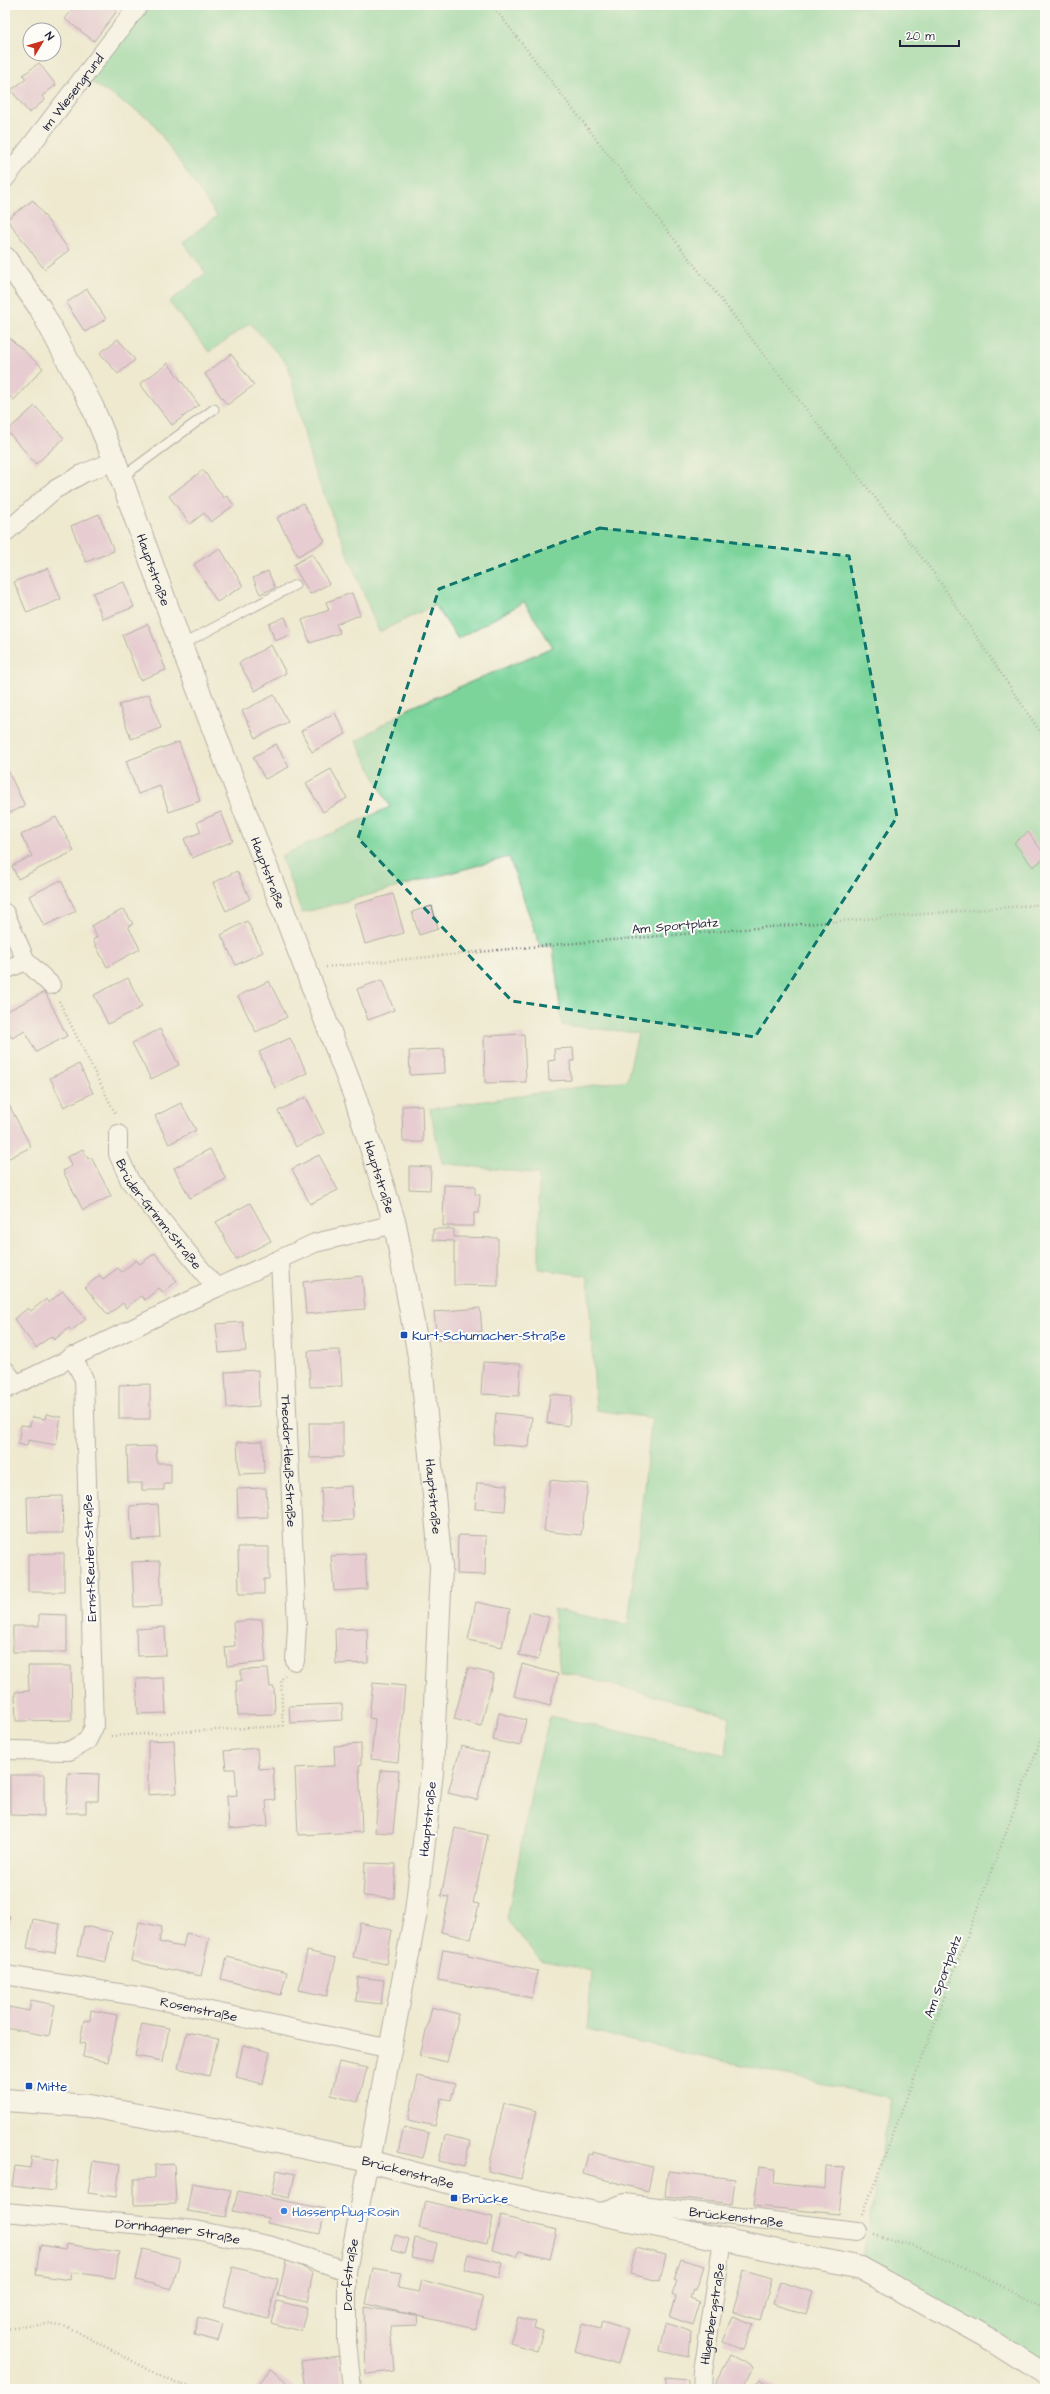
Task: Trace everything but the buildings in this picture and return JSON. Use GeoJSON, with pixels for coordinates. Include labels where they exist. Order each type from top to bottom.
{"type":"FeatureCollection","features":[{"type":"Feature","properties":{"kind":"street","name":"Im Wiesengrund"},"geometry":{"type":"LineString","coordinates":[[5,179],[139,5]]}},
{"type":"Feature","properties":{"kind":"street","name":"Hauptstraße"},"geometry":{"type":"LineString","coordinates":[[5,258],[44,315],[92,406],[118,469],[181,645],[355,1097],[395,1224],[422,1373],[441,1567],[431,1780],[416,1912],[369,2161]]}},
{"type":"Feature","properties":{"kind":"street"},"geometry":{"type":"LineString","coordinates":[[5,533],[54,490],[84,473],[118,469]]}},
{"type":"Feature","properties":{"kind":"street"},"geometry":{"type":"LineString","coordinates":[[5,913],[26,960],[51,985]]}},
{"type":"Feature","properties":{"kind":"street"},"geometry":{"type":"LineString","coordinates":[[5,970],[26,960]]}},
{"type":"Feature","properties":{"kind":"street","name":"Brüder-Grimm-Straße"},"geometry":{"type":"LineString","coordinates":[[118,1134],[118,1154],[130,1181],[216,1288]]}},
{"type":"Feature","properties":{"kind":"street"},"geometry":{"type":"LineString","coordinates":[[5,1370],[11,1387],[72,1356],[315,1243],[395,1224]]}},
{"type":"Feature","properties":{"kind":"street","name":"Theodor-Heuß-Straße"},"geometry":{"type":"LineString","coordinates":[[280,1260],[297,1625],[294,1661]]}},
{"type":"Feature","properties":{"kind":"street","name":"Ernst-Reuter-Straße"},"geometry":{"type":"LineString","coordinates":[[72,1356],[84,1379],[94,1727]]}},
{"type":"Feature","properties":{"kind":"street"},"geometry":{"type":"LineString","coordinates":[[5,1750],[69,1751],[87,1741],[94,1727]]}},
{"type":"Feature","properties":{"kind":"street","name":"Rosenstraße"},"geometry":{"type":"LineString","coordinates":[[5,1975],[144,1997],[391,2049]]}},
{"type":"Feature","properties":{"kind":"street","name":"Brückenstraße"},"geometry":{"type":"LineString","coordinates":[[5,2100],[89,2106],[219,2130],[369,2161],[451,2182],[599,2213],[624,2203],[857,2231]]}},
{"type":"Feature","properties":{"kind":"street","name":"Dorfstraße"},"geometry":{"type":"LineString","coordinates":[[352,2389],[347,2342],[347,2271],[369,2161]]}},
{"type":"Feature","properties":{"kind":"street","name":"Dörnhagener Straße"},"geometry":{"type":"LineString","coordinates":[[5,2212],[196,2230],[272,2246],[347,2271]]}},
{"type":"Feature","properties":{"kind":"street"},"geometry":{"type":"LineString","coordinates":[[599,2213],[861,2268],[994,2342],[1045,2375]]}},
{"type":"Feature","properties":{"kind":"street","name":"Hilgenbergstraße"},"geometry":{"type":"LineString","coordinates":[[702,2389],[703,2372],[723,2239]]}},
{"type":"Feature","properties":{"kind":"lane"},"geometry":{"type":"LineString","coordinates":[[118,469],[214,409]]}},
{"type":"Feature","properties":{"kind":"lane"},"geometry":{"type":"LineString","coordinates":[[181,645],[295,585]]}},
{"type":"Feature","properties":{"kind":"path"},"geometry":{"type":"LineString","coordinates":[[492,5],[936,576],[1045,739]]}},
{"type":"Feature","properties":{"kind":"path","name":"Am Sportplatz"},"geometry":{"type":"LineString","coordinates":[[306,969],[540,946],[1045,904]]}},
{"type":"Feature","properties":{"kind":"path"},"geometry":{"type":"LineString","coordinates":[[51,985],[116,1115],[118,1134]]}},
{"type":"Feature","properties":{"kind":"path"},"geometry":{"type":"LineString","coordinates":[[94,1727],[109,1736],[283,1726],[281,1680],[294,1661]]}},
{"type":"Feature","properties":{"kind":"path","name":"Am Sportplatz"},"geometry":{"type":"LineString","coordinates":[[857,2231],[1045,1728]]}},
{"type":"Feature","properties":{"kind":"path"},"geometry":{"type":"LineString","coordinates":[[857,2231],[915,2246],[1044,2304]]}},
{"type":"Feature","properties":{"kind":"path"},"geometry":{"type":"LineString","coordinates":[[5,2330],[46,2324],[68,2327],[170,2381],[204,2389]]}},
{"type":"Feature","properties":{"kind":"highlighted area"},"geometry":{"type":"Polygon","coordinates":[[[600,528],[849,556],[897,817],[755,1037],[512,1001],[358,838],[439,589],[600,528]]]}},
{"type":"Feature","properties":{"kind":"green space"},"geometry":{"type":"Polygon","coordinates":[[[139,5],[1045,5],[1045,2367],[861,2268],[891,2099],[587,2030],[592,1971],[540,1960],[507,1920],[535,1775],[550,1716],[726,1755],[730,1716],[560,1671],[553,1609],[628,1625],[652,1418],[596,1410],[588,1276],[539,1269],[539,1174],[442,1163],[430,1109],[627,1080],[638,1033],[562,1025],[553,946],[540,946],[509,857],[302,913],[281,856],[390,807],[356,741],[410,708],[553,647],[524,602],[458,639],[435,605],[379,632],[312,465],[288,365],[250,323],[209,352],[169,302],[206,273],[183,242],[217,216],[150,119],[85,78],[139,5]]]}},
{"type":"Feature","properties":{"kind":"place","name":"Kurt-Schumacher-Straße"},"geometry":{"type":"Point","coordinates":[404,1335]}},
{"type":"Feature","properties":{"kind":"place","name":"Mitte"},"geometry":{"type":"Point","coordinates":[29,2086]}},
{"type":"Feature","properties":{"kind":"place","name":"Brücke"},"geometry":{"type":"Point","coordinates":[454,2198]}},
{"type":"Feature","properties":{"kind":"place","name":"Hassenpflug-Rosin"},"geometry":{"type":"Point","coordinates":[284,2211]}}]}
